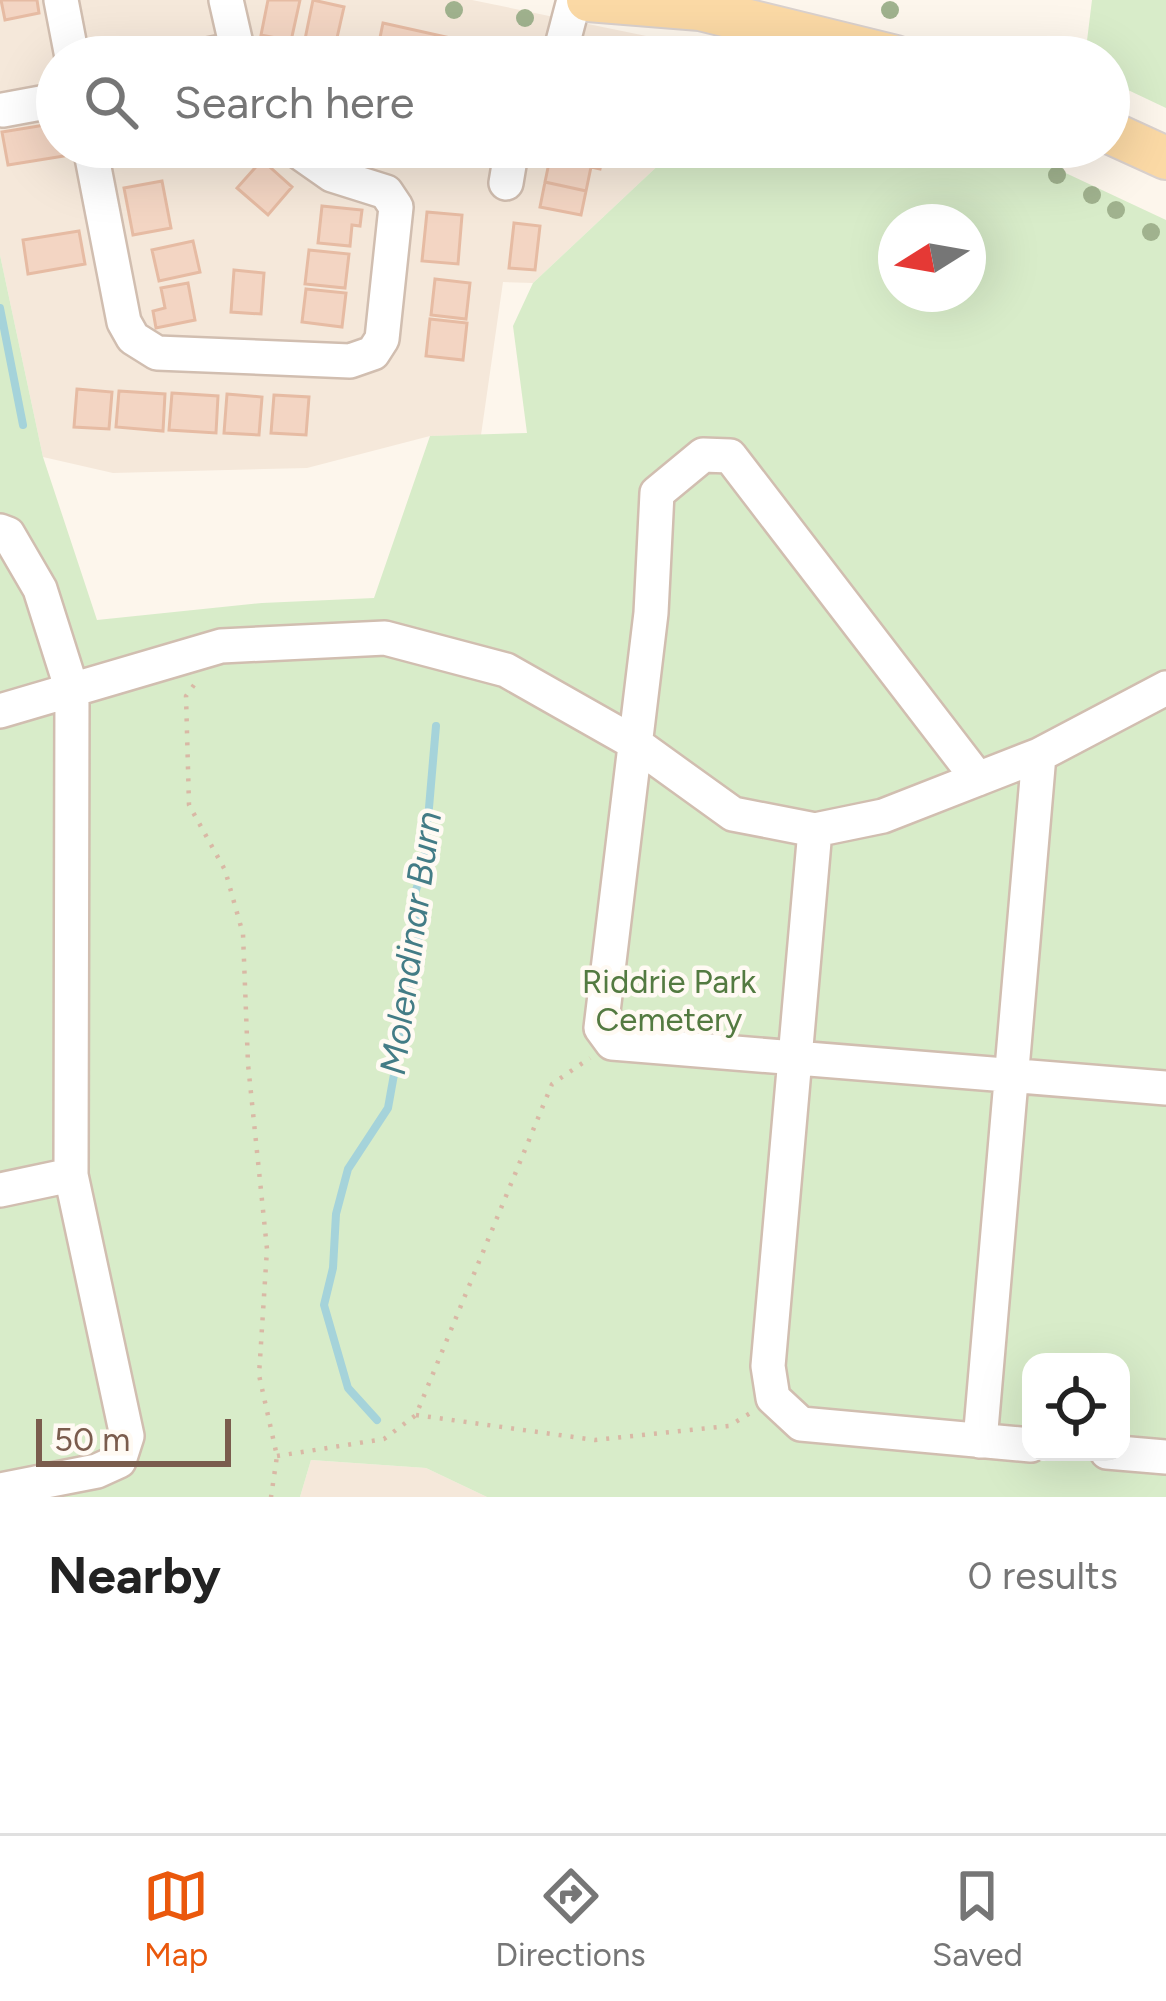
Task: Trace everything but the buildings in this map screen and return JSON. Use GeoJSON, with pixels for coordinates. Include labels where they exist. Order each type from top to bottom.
{"type":"FeatureCollection","features":[{"type":"Feature","properties":{"kind":"main road"},"geometry":{"type":"LineString","coordinates":[[588,0],[701,4],[819,36]]}},
{"type":"Feature","properties":{"kind":"main road"},"geometry":{"type":"LineString","coordinates":[[1130,142],[1166,158]]}},
{"type":"Feature","properties":{"kind":"street"},"geometry":{"type":"LineString","coordinates":[[226,0],[234,36]]}},
{"type":"Feature","properties":{"kind":"street"},"geometry":{"type":"LineString","coordinates":[[565,36],[574,0]]}},
{"type":"Feature","properties":{"kind":"street"},"geometry":{"type":"LineString","coordinates":[[3,110],[36,104]]}},
{"type":"Feature","properties":{"kind":"street"},"geometry":{"type":"LineString","coordinates":[[94,168],[124,322],[140,344],[157,353],[358,360],[373,353],[382,339],[396,207],[386,192],[322,168]]}},
{"type":"Feature","properties":{"kind":"street"},"geometry":{"type":"LineString","coordinates":[[506,183],[508,168]]}},
{"type":"Feature","properties":{"kind":"street"},"geometry":{"type":"LineString","coordinates":[[978,779],[730,456],[703,455],[657,493],[651,613],[601,1028],[612,1042],[1166,1088]]}},
{"type":"Feature","properties":{"kind":"street"},"geometry":{"type":"LineString","coordinates":[[0,531],[8,534],[40,589],[72,690],[71,1175],[127,1436],[119,1461],[97,1471],[0,1490]]}},
{"type":"Feature","properties":{"kind":"street"},"geometry":{"type":"LineString","coordinates":[[0,711],[221,646],[385,638],[506,670],[633,742],[733,814],[815,830],[884,816],[978,779],[1039,754],[1166,688]]}},
{"type":"Feature","properties":{"kind":"street"},"geometry":{"type":"LineString","coordinates":[[980,1441],[1039,754]]}},
{"type":"Feature","properties":{"kind":"street"},"geometry":{"type":"LineString","coordinates":[[815,830],[768,1366],[773,1398],[801,1424],[1022,1444]]}},
{"type":"Feature","properties":{"kind":"street"},"geometry":{"type":"LineString","coordinates":[[0,1190],[71,1175]]}},
{"type":"Feature","properties":{"kind":"street"},"geometry":{"type":"LineString","coordinates":[[1130,1454],[1166,1457]]}},
{"type":"Feature","properties":{"kind":"path"},"geometry":{"type":"LineString","coordinates":[[221,646],[186,696],[189,805],[225,870],[243,934],[248,1064],[266,1249],[260,1375],[277,1456],[271,1497]]}},
{"type":"Feature","properties":{"kind":"path"},"geometry":{"type":"LineString","coordinates":[[277,1456],[384,1439],[416,1415],[552,1084],[612,1042]]}},
{"type":"Feature","properties":{"kind":"path"},"geometry":{"type":"LineString","coordinates":[[416,1415],[595,1439],[729,1426],[773,1398]]}},
{"type":"Feature","properties":{"kind":"shaded area"},"geometry":{"type":"Polygon","coordinates":[[[0,0],[472,0],[646,36],[36,36],[36,168],[655,168],[533,283],[503,282],[481,435],[430,436],[307,468],[113,473],[43,457],[0,255],[0,0]]]}},
{"type":"Feature","properties":{"kind":"shaded area"},"geometry":{"type":"Polygon","coordinates":[[[311,1460],[426,1468],[487,1497],[300,1497],[311,1460]]]}},
{"type":"Feature","properties":{"kind":"green space"},"geometry":{"type":"Polygon","coordinates":[[[1092,0],[1166,0],[1166,108],[1130,91],[1130,36],[1088,36],[1092,0]]]}},
{"type":"Feature","properties":{"kind":"green space","name":"Riddrie Park Cemetery"},"geometry":{"type":"Polygon","coordinates":[[[655,168],[1055,168],[1166,220],[1166,1497],[487,1497],[426,1468],[311,1460],[300,1497],[51,1497],[49,1489],[0,1497],[0,255],[43,457],[97,620],[262,603],[374,598],[430,436],[527,433],[513,326],[533,283],[655,168]]]}},
{"type":"Feature","properties":{"kind":"waterway","name":"Molendinar Burn"},"geometry":{"type":"LineString","coordinates":[[0,308],[23,425]]}},
{"type":"Feature","properties":{"kind":"waterway","name":"Molendinar Burn"},"geometry":{"type":"LineString","coordinates":[[377,1420],[348,1388],[324,1305],[333,1268],[336,1214],[348,1169],[388,1108],[419,935],[415,893],[424,866],[436,726]]}}]}
